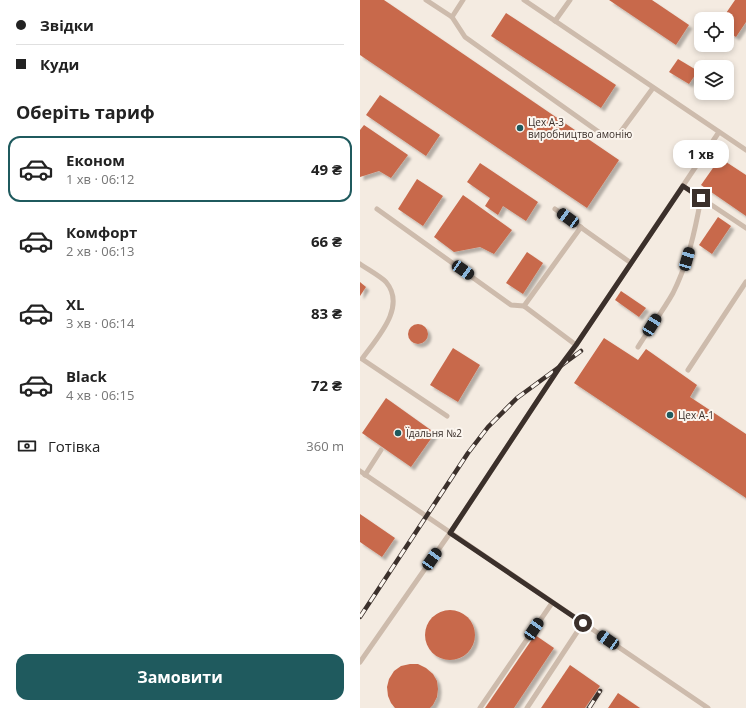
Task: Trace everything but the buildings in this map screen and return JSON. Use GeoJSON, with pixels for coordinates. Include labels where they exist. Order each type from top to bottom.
{"type":"FeatureCollection","features":[{"type":"Feature","properties":{"kind":"lane"},"geometry":{"type":"LineString","coordinates":[[426,0],[452,17],[465,37],[603,135],[612,136],[619,134],[653,88]]}},
{"type":"Feature","properties":{"kind":"lane"},"geometry":{"type":"LineString","coordinates":[[452,17],[463,0]]}},
{"type":"Feature","properties":{"kind":"lane"},"geometry":{"type":"LineString","coordinates":[[524,0],[746,150]]}},
{"type":"Feature","properties":{"kind":"lane"},"geometry":{"type":"LineString","coordinates":[[555,22],[570,0]]}},
{"type":"Feature","properties":{"kind":"lane"},"geometry":{"type":"LineString","coordinates":[[360,662],[450,533],[561,365],[719,132]]}},
{"type":"Feature","properties":{"kind":"lane"},"geometry":{"type":"LineString","coordinates":[[683,186],[746,228]]}},
{"type":"Feature","properties":{"kind":"lane"},"geometry":{"type":"LineString","coordinates":[[638,347],[673,293],[687,259],[695,233],[701,198]]}},
{"type":"Feature","properties":{"kind":"lane"},"geometry":{"type":"LineString","coordinates":[[377,209],[511,305],[524,306],[576,345]]}},
{"type":"Feature","properties":{"kind":"lane"},"geometry":{"type":"LineString","coordinates":[[555,209],[631,263]]}},
{"type":"Feature","properties":{"kind":"lane"},"geometry":{"type":"LineString","coordinates":[[524,306],[581,227]]}},
{"type":"Feature","properties":{"kind":"lane"},"geometry":{"type":"LineString","coordinates":[[360,264],[386,282],[392,294],[394,305],[391,317],[361,359],[447,416]]}},
{"type":"Feature","properties":{"kind":"lane"},"geometry":{"type":"LineString","coordinates":[[688,370],[746,282]]}},
{"type":"Feature","properties":{"kind":"lane"},"geometry":{"type":"LineString","coordinates":[[365,475],[381,450]]}},
{"type":"Feature","properties":{"kind":"lane"},"geometry":{"type":"LineString","coordinates":[[360,471],[708,708]]}},
{"type":"Feature","properties":{"kind":"lane"},"geometry":{"type":"LineString","coordinates":[[480,708],[552,602]]}},
{"type":"Feature","properties":{"kind":"lane"},"geometry":{"type":"LineString","coordinates":[[527,708],[583,623]]}},
{"type":"Feature","properties":{"kind":"railway"},"geometry":{"type":"LineString","coordinates":[[360,617],[468,453],[488,427],[517,398],[581,351]]}},
{"type":"Feature","properties":{"kind":"railway"},"geometry":{"type":"LineString","coordinates":[[589,708],[600,691]]}},
{"type":"Feature","properties":{"kind":"place","name":"Цех А-3 виробництво амонію"},"geometry":{"type":"Point","coordinates":[520,128]}},
{"type":"Feature","properties":{"kind":"place","name":"Цех А-1"},"geometry":{"type":"Point","coordinates":[670,415]}},
{"type":"Feature","properties":{"kind":"place","name":"Їдальня №2"},"geometry":{"type":"Point","coordinates":[398,433]}},
{"type":"Feature","properties":{"kind":"route"},"geometry":{"type":"LineString","coordinates":[[583,623],[450,533],[561,365],[683,186],[701,198]]}}]}
